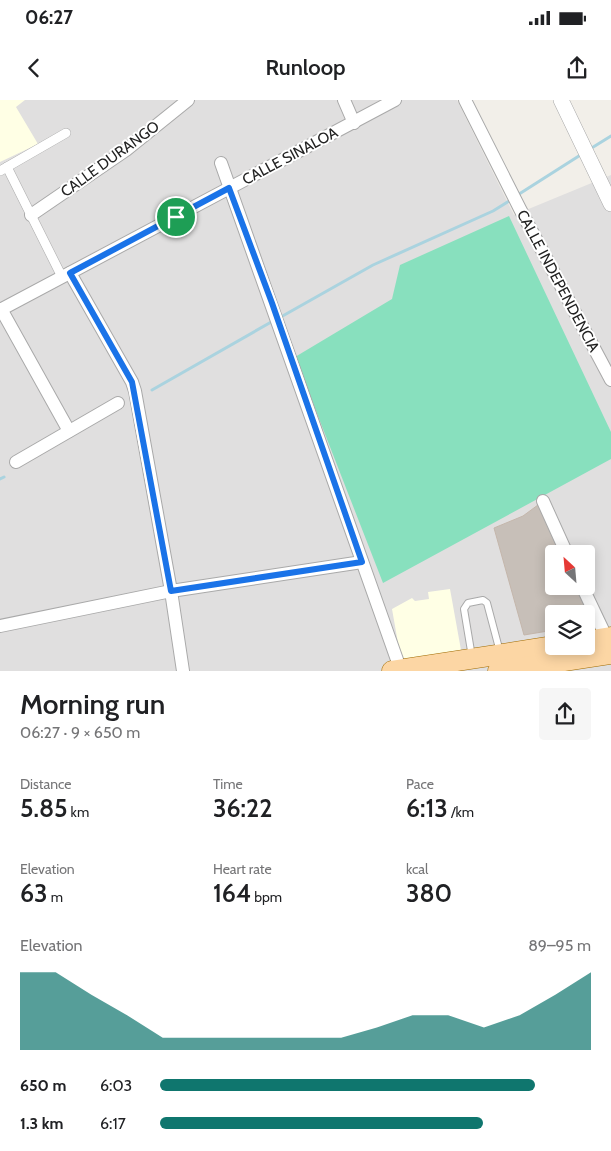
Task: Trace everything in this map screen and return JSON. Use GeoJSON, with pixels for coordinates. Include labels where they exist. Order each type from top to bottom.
{"type":"FeatureCollection","features":[{"type":"Feature","properties":{"kind":"main road"},"geometry":{"type":"LineString","coordinates":[[595,642],[610,643]]}},
{"type":"Feature","properties":{"kind":"main road"},"geometry":{"type":"LineString","coordinates":[[398,671],[472,658],[499,662],[610,643]]}},
{"type":"Feature","properties":{"kind":"main road"},"geometry":{"type":"LineString","coordinates":[[499,662],[545,649]]}},
{"type":"Feature","properties":{"kind":"street","name":"CALLE DURANGO"},"geometry":{"type":"LineString","coordinates":[[31,215],[126,150],[188,100]]}},
{"type":"Feature","properties":{"kind":"street"},"geometry":{"type":"LineString","coordinates":[[344,100],[354,123]]}},
{"type":"Feature","properties":{"kind":"street","name":"CALLE SINALOA"},"geometry":{"type":"LineString","coordinates":[[1,310],[395,100]]}},
{"type":"Feature","properties":{"kind":"street","name":"CALLE INDEPENDENCIA"},"geometry":{"type":"LineString","coordinates":[[465,100],[520,209],[611,380]]}},
{"type":"Feature","properties":{"kind":"street"},"geometry":{"type":"LineString","coordinates":[[561,100],[611,204]]}},
{"type":"Feature","properties":{"kind":"street"},"geometry":{"type":"LineString","coordinates":[[66,133],[4,169],[132,382],[171,591],[183,671]]}},
{"type":"Feature","properties":{"kind":"street"},"geometry":{"type":"LineString","coordinates":[[221,163],[272,303],[398,671]]}},
{"type":"Feature","properties":{"kind":"street"},"geometry":{"type":"LineString","coordinates":[[1,310],[69,431]]}},
{"type":"Feature","properties":{"kind":"street"},"geometry":{"type":"LineString","coordinates":[[16,462],[118,403]]}},
{"type":"Feature","properties":{"kind":"street"},"geometry":{"type":"LineString","coordinates":[[543,502],[563,545]]}},
{"type":"Feature","properties":{"kind":"street"},"geometry":{"type":"LineString","coordinates":[[0,626],[171,591],[362,562]]}},
{"type":"Feature","properties":{"kind":"street"},"geometry":{"type":"LineString","coordinates":[[586,595],[610,643]]}},
{"type":"Feature","properties":{"kind":"lane"},"geometry":{"type":"LineString","coordinates":[[472,658],[464,609],[468,603],[483,600],[488,603],[499,662]]}},
{"type":"Feature","properties":{"kind":"shaded area"},"geometry":{"type":"Polygon","coordinates":[[[0,100],[457,100],[514,215],[611,175],[611,671],[0,671],[0,100]]]}},
{"type":"Feature","properties":{"kind":"shaded area"},"geometry":{"type":"Polygon","coordinates":[[[0,100],[25,100],[16,107],[38,144],[0,162],[0,100]]]}},
{"type":"Feature","properties":{"kind":"shaded area"},"geometry":{"type":"Polygon","coordinates":[[[450,589],[461,650],[401,660],[392,609],[412,598],[415,601],[429,599],[428,592],[450,589]]]}},
{"type":"Feature","properties":{"kind":"green space"},"geometry":{"type":"Polygon","coordinates":[[[509,216],[611,432],[611,459],[383,583],[295,357],[392,299],[400,265],[509,216]]]}},
{"type":"Feature","properties":{"kind":"building"},"geometry":{"type":"Polygon","coordinates":[[[542,502],[563,545],[545,545],[545,595],[586,595],[591,605],[545,605],[545,632],[524,635],[494,528],[523,516],[542,502]]]}},
{"type":"Feature","properties":{"kind":"waterway"},"geometry":{"type":"LineString","coordinates":[[590,149],[611,136]]}},
{"type":"Feature","properties":{"kind":"waterway"},"geometry":{"type":"LineString","coordinates":[[516,196],[582,154]]}},
{"type":"Feature","properties":{"kind":"waterway"},"geometry":{"type":"LineString","coordinates":[[279,318],[373,265],[493,211],[511,200]]}},
{"type":"Feature","properties":{"kind":"waterway"},"geometry":{"type":"LineString","coordinates":[[152,390],[273,321]]}},
{"type":"Feature","properties":{"kind":"waterway"},"geometry":{"type":"LineString","coordinates":[[0,479],[4,477]]}},
{"type":"Feature","properties":{"kind":"route"},"geometry":{"type":"LineString","coordinates":[[229,188],[272,303],[362,562],[171,591],[135,391],[132,382],[70,273],[176,217],[229,188]]}}]}
